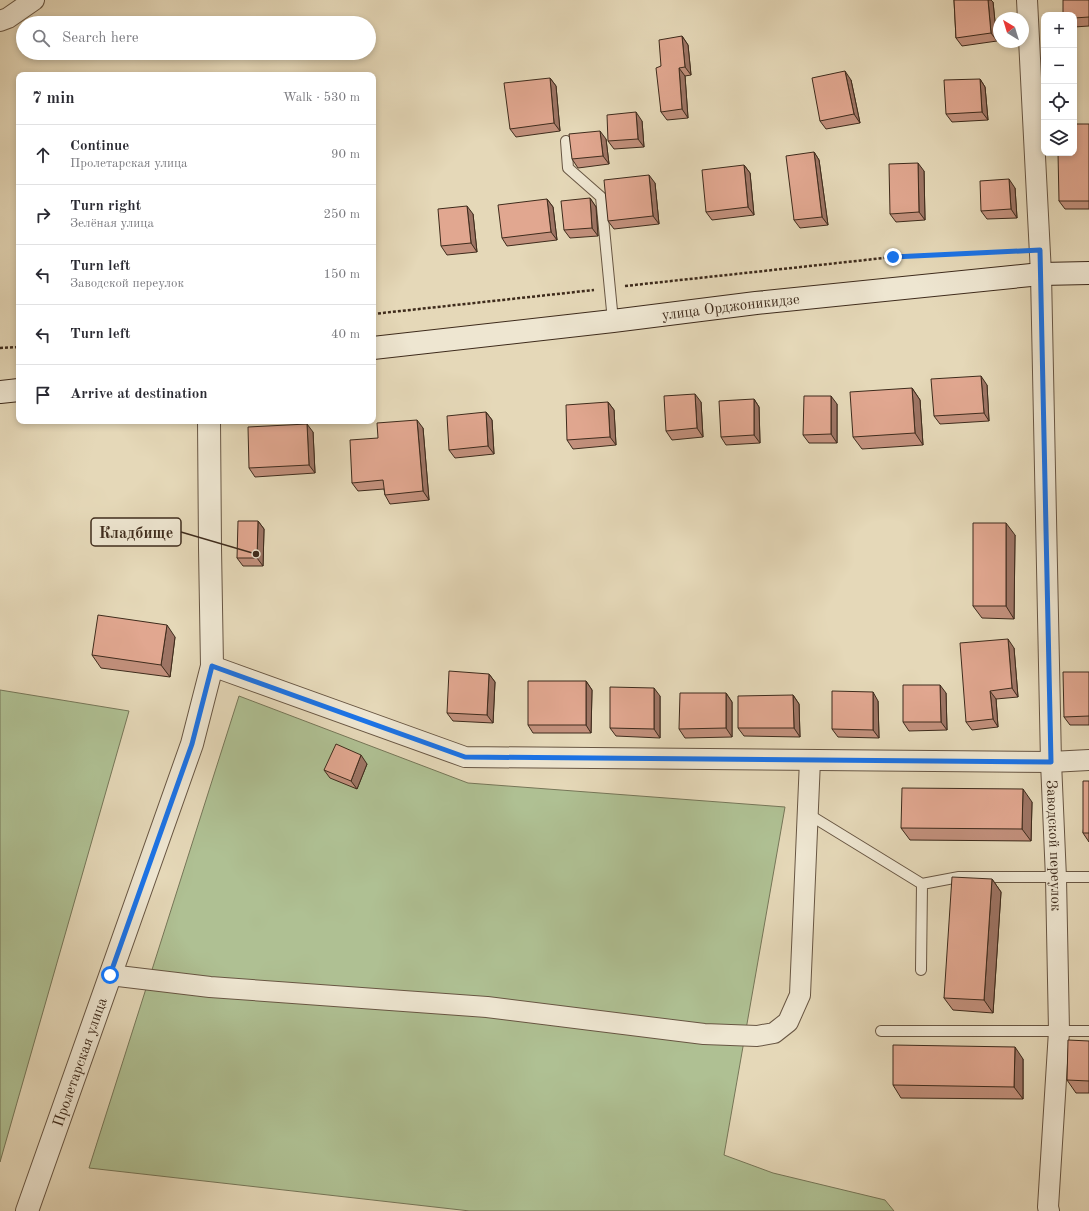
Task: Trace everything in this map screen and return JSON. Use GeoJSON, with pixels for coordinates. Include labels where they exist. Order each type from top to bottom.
{"type":"FeatureCollection","features":[{"type":"Feature","properties":{"kind":"street"},"geometry":{"type":"LineString","coordinates":[[0,21],[8,18],[34,0]]}},
{"type":"Feature","properties":{"kind":"street","name":"Заводской переулок"},"geometry":{"type":"LineString","coordinates":[[1027,0],[1041,274],[1051,762],[1060,1031],[1049,1211]]}},
{"type":"Feature","properties":{"kind":"street","name":"улица Орджоникидзе"},"geometry":{"type":"LineString","coordinates":[[376,348],[756,303],[1041,274],[1089,273]]}},
{"type":"Feature","properties":{"kind":"street"},"geometry":{"type":"LineString","coordinates":[[0,392],[16,390]]}},
{"type":"Feature","properties":{"kind":"street","name":"Пролетарская улица"},"geometry":{"type":"LineString","coordinates":[[27,1211],[192,744],[212,666],[209,424]]}},
{"type":"Feature","properties":{"kind":"street"},"geometry":{"type":"LineString","coordinates":[[212,666],[465,757],[1051,762],[1089,760]]}},
{"type":"Feature","properties":{"kind":"street"},"geometry":{"type":"LineString","coordinates":[[110,975],[210,987],[486,1007],[704,1034],[757,1036],[774,1033],[788,1022],[800,995],[810,760]]}},
{"type":"Feature","properties":{"kind":"lane"},"geometry":{"type":"LineString","coordinates":[[566,141],[568,168],[601,197],[613,321]]}},
{"type":"Feature","properties":{"kind":"lane"},"geometry":{"type":"LineString","coordinates":[[808,814],[922,884],[959,877],[1089,877]]}},
{"type":"Feature","properties":{"kind":"lane"},"geometry":{"type":"LineString","coordinates":[[921,970],[922,884]]}},
{"type":"Feature","properties":{"kind":"lane"},"geometry":{"type":"LineString","coordinates":[[881,1031],[1089,1031]]}},
{"type":"Feature","properties":{"kind":"path"},"geometry":{"type":"LineString","coordinates":[[376,314],[893,257],[1040,250]]}},
{"type":"Feature","properties":{"kind":"path"},"geometry":{"type":"LineString","coordinates":[[0,348],[16,347]]}},
{"type":"Feature","properties":{"kind":"green space"},"geometry":{"type":"Polygon","coordinates":[[[0,690],[129,711],[0,1162],[0,690]]]}},
{"type":"Feature","properties":{"kind":"green space"},"geometry":{"type":"Polygon","coordinates":[[[239,696],[468,783],[785,807],[724,1155],[773,1173],[885,1200],[894,1211],[470,1211],[89,1168],[239,696]]]}},
{"type":"Feature","properties":{"kind":"building"},"geometry":{"type":"Polygon","coordinates":[[[954,0],[988,0],[991,33],[956,38],[954,0]]]}},
{"type":"Feature","properties":{"kind":"building"},"geometry":{"type":"Polygon","coordinates":[[[1063,0],[1089,0],[1089,17],[1077,18],[1077,12],[1063,12],[1063,0]]]}},
{"type":"Feature","properties":{"kind":"building"},"geometry":{"type":"Polygon","coordinates":[[[682,36],[685,67],[679,68],[682,109],[661,112],[656,68],[661,66],[659,40],[682,36]]]}},
{"type":"Feature","properties":{"kind":"building"},"geometry":{"type":"Polygon","coordinates":[[[845,71],[854,114],[820,121],[812,78],[845,71]]]}},
{"type":"Feature","properties":{"kind":"building"},"geometry":{"type":"Polygon","coordinates":[[[550,78],[554,123],[510,129],[504,83],[550,78]]]}},
{"type":"Feature","properties":{"kind":"building"},"geometry":{"type":"Polygon","coordinates":[[[980,79],[982,112],[946,114],[944,80],[980,79]]]}},
{"type":"Feature","properties":{"kind":"building"},"geometry":{"type":"Polygon","coordinates":[[[636,112],[638,139],[608,141],[607,115],[636,112]]]}},
{"type":"Feature","properties":{"kind":"building"},"geometry":{"type":"Polygon","coordinates":[[[1077,124],[1089,124],[1089,201],[1059,201],[1058,156],[1077,156],[1077,124]]]}},
{"type":"Feature","properties":{"kind":"building"},"geometry":{"type":"Polygon","coordinates":[[[600,131],[603,156],[572,159],[569,134],[600,131]]]}},
{"type":"Feature","properties":{"kind":"building"},"geometry":{"type":"Polygon","coordinates":[[[814,152],[822,217],[794,220],[786,156],[814,152]]]}},
{"type":"Feature","properties":{"kind":"building"},"geometry":{"type":"Polygon","coordinates":[[[918,163],[919,212],[890,214],[889,164],[918,163]]]}},
{"type":"Feature","properties":{"kind":"building"},"geometry":{"type":"Polygon","coordinates":[[[744,165],[748,207],[706,212],[702,170],[744,165]]]}},
{"type":"Feature","properties":{"kind":"building"},"geometry":{"type":"Polygon","coordinates":[[[649,175],[653,216],[608,221],[604,180],[649,175]]]}},
{"type":"Feature","properties":{"kind":"building"},"geometry":{"type":"Polygon","coordinates":[[[1009,179],[1011,209],[981,211],[980,181],[1009,179]]]}},
{"type":"Feature","properties":{"kind":"building"},"geometry":{"type":"Polygon","coordinates":[[[590,198],[592,228],[564,230],[561,201],[590,198]]]}},
{"type":"Feature","properties":{"kind":"building"},"geometry":{"type":"Polygon","coordinates":[[[547,199],[551,232],[502,238],[498,205],[547,199]]]}},
{"type":"Feature","properties":{"kind":"building"},"geometry":{"type":"Polygon","coordinates":[[[467,206],[471,243],[441,246],[438,209],[467,206]]]}},
{"type":"Feature","properties":{"kind":"building"},"geometry":{"type":"Polygon","coordinates":[[[981,376],[984,413],[934,416],[931,379],[981,376]]]}},
{"type":"Feature","properties":{"kind":"building"},"geometry":{"type":"Polygon","coordinates":[[[912,388],[915,433],[853,437],[850,392],[912,388]]]}},
{"type":"Feature","properties":{"kind":"building"},"geometry":{"type":"Polygon","coordinates":[[[695,394],[697,428],[666,431],[664,396],[695,394]]]}},
{"type":"Feature","properties":{"kind":"building"},"geometry":{"type":"Polygon","coordinates":[[[804,396],[831,396],[831,434],[803,435],[804,396]]]}},
{"type":"Feature","properties":{"kind":"building"},"geometry":{"type":"Polygon","coordinates":[[[754,399],[754,435],[721,437],[719,401],[754,399]]]}},
{"type":"Feature","properties":{"kind":"building"},"geometry":{"type":"Polygon","coordinates":[[[608,402],[610,437],[567,440],[566,405],[608,402]]]}},
{"type":"Feature","properties":{"kind":"building"},"geometry":{"type":"Polygon","coordinates":[[[486,412],[488,446],[449,450],[447,416],[486,412]]]}},
{"type":"Feature","properties":{"kind":"building"},"geometry":{"type":"Polygon","coordinates":[[[417,420],[423,491],[385,495],[383,480],[352,483],[350,440],[378,438],[377,423],[417,420]]]}},
{"type":"Feature","properties":{"kind":"building"},"geometry":{"type":"Polygon","coordinates":[[[307,424],[309,465],[249,468],[248,427],[307,424]]]}},
{"type":"Feature","properties":{"kind":"building"},"geometry":{"type":"Polygon","coordinates":[[[238,521],[258,521],[257,558],[237,558],[238,521]]]}},
{"type":"Feature","properties":{"kind":"building"},"geometry":{"type":"Polygon","coordinates":[[[973,523],[1006,523],[1006,606],[973,606],[973,523]]]}},
{"type":"Feature","properties":{"kind":"building"},"geometry":{"type":"Polygon","coordinates":[[[98,615],[167,625],[161,665],[92,655],[98,615]]]}},
{"type":"Feature","properties":{"kind":"building"},"geometry":{"type":"Polygon","coordinates":[[[1008,639],[1012,688],[990,691],[993,719],[966,722],[960,643],[1008,639]]]}},
{"type":"Feature","properties":{"kind":"building"},"geometry":{"type":"Polygon","coordinates":[[[449,671],[489,674],[487,715],[447,713],[449,671]]]}},
{"type":"Feature","properties":{"kind":"building"},"geometry":{"type":"Polygon","coordinates":[[[1063,672],[1089,672],[1089,716],[1064,717],[1063,672]]]}},
{"type":"Feature","properties":{"kind":"building"},"geometry":{"type":"Polygon","coordinates":[[[528,681],[586,681],[586,725],[528,725],[528,681]]]}},
{"type":"Feature","properties":{"kind":"building"},"geometry":{"type":"Polygon","coordinates":[[[903,685],[940,685],[941,722],[903,722],[903,685]]]}},
{"type":"Feature","properties":{"kind":"building"},"geometry":{"type":"Polygon","coordinates":[[[610,687],[654,688],[654,729],[610,728],[610,687]]]}},
{"type":"Feature","properties":{"kind":"building"},"geometry":{"type":"Polygon","coordinates":[[[832,691],[873,692],[873,730],[832,729],[832,691]]]}},
{"type":"Feature","properties":{"kind":"building"},"geometry":{"type":"Polygon","coordinates":[[[680,693],[726,693],[726,728],[679,729],[680,693]]]}},
{"type":"Feature","properties":{"kind":"building"},"geometry":{"type":"Polygon","coordinates":[[[793,695],[794,728],[738,728],[738,696],[793,695]]]}},
{"type":"Feature","properties":{"kind":"building"},"geometry":{"type":"Polygon","coordinates":[[[336,744],[361,755],[351,781],[324,770],[336,744]]]}},
{"type":"Feature","properties":{"kind":"building"},"geometry":{"type":"Polygon","coordinates":[[[1083,781],[1089,781],[1089,833],[1083,833],[1083,781]]]}},
{"type":"Feature","properties":{"kind":"building"},"geometry":{"type":"Polygon","coordinates":[[[902,788],[1023,789],[1022,829],[901,828],[902,788]]]}},
{"type":"Feature","properties":{"kind":"building"},"geometry":{"type":"Polygon","coordinates":[[[952,877],[992,879],[984,1000],[944,998],[952,877]]]}},
{"type":"Feature","properties":{"kind":"building"},"geometry":{"type":"Polygon","coordinates":[[[1068,1040],[1089,1041],[1089,1081],[1067,1080],[1068,1040]]]}},
{"type":"Feature","properties":{"kind":"building"},"geometry":{"type":"Polygon","coordinates":[[[893,1045],[1015,1047],[1014,1087],[893,1085],[893,1045]]]}},
{"type":"Feature","properties":{"kind":"place","name":"Кладбище"},"geometry":{"type":"Point","coordinates":[256,554]}},
{"type":"Feature","properties":{"kind":"route"},"geometry":{"type":"LineString","coordinates":[[110,975],[192,744],[212,666],[465,757],[1051,762],[1040,250],[893,257]]}}]}
